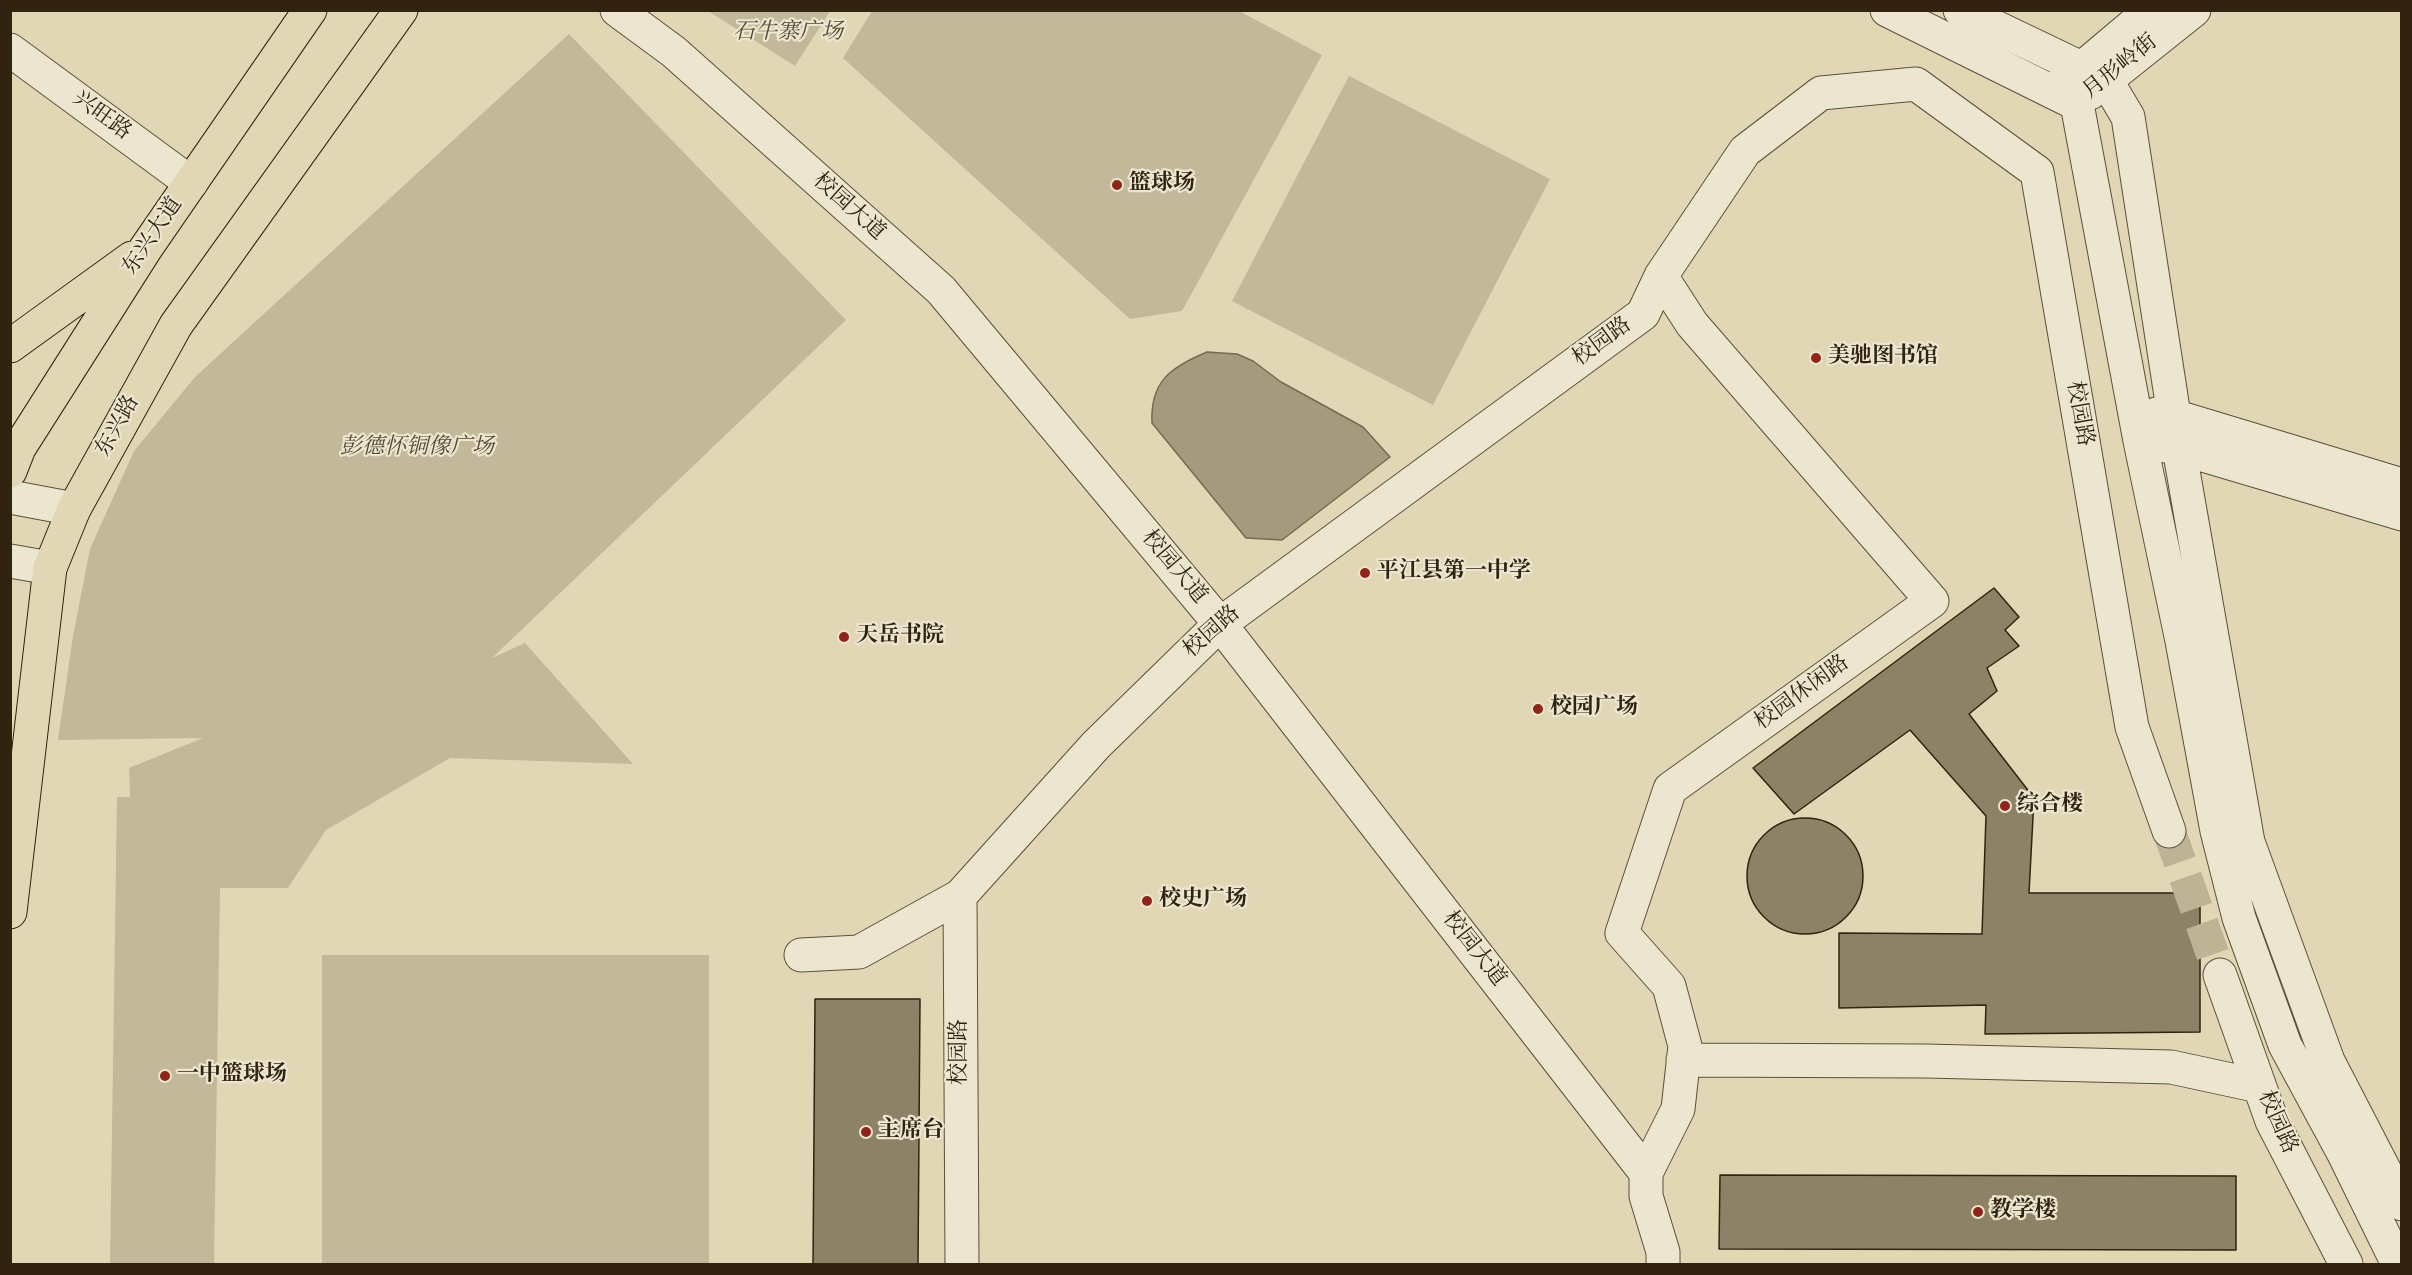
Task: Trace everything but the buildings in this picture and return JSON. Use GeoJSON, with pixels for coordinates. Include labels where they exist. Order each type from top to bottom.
{"type":"FeatureCollection","features":[{"type":"Feature","properties":{"kind":"main road","name":"东兴大道"},"geometry":{"type":"LineString","coordinates":[[10,471],[19,448],[146,248],[310,10]]}},
{"type":"Feature","properties":{"kind":"main road","name":"东兴路"},"geometry":{"type":"LineString","coordinates":[[10,912],[50,568],[74,509],[176,325],[401,10]]}},
{"type":"Feature","properties":{"kind":"main road"},"geometry":{"type":"LineString","coordinates":[[10,346],[146,248]]}},
{"type":"Feature","properties":{"kind":"street","name":"校园大道"},"geometry":{"type":"LineString","coordinates":[[617,10],[674,52],[941,290],[1220,624],[1646,1173]]}},
{"type":"Feature","properties":{"kind":"street"},"geometry":{"type":"LineString","coordinates":[[1887,10],[2077,104],[2137,426],[2182,641],[2217,831],[2239,918],[2285,1045],[2344,1154],[2398,1264]]}},
{"type":"Feature","properties":{"kind":"street"},"geometry":{"type":"LineString","coordinates":[[1960,10],[2094,75],[2128,117],[2179,448],[2248,842],[2328,1061],[2402,1204]]}},
{"type":"Feature","properties":{"kind":"street"},"geometry":{"type":"LineString","coordinates":[[2046,88],[2094,75],[2151,10]]}},
{"type":"Feature","properties":{"kind":"street","name":"月形岭街"},"geometry":{"type":"LineString","coordinates":[[2077,104],[2094,75],[2194,10]]}},
{"type":"Feature","properties":{"kind":"street","name":"兴旺路"},"geometry":{"type":"LineString","coordinates":[[10,50],[191,183]]}},
{"type":"Feature","properties":{"kind":"street","name":"校园路"},"geometry":{"type":"LineString","coordinates":[[962,1264],[960,896],[1096,745],[1220,624],[1643,314],[1661,276],[1745,151],[1821,93],[1916,84],[2037,172],[2132,727],[2169,831]]}},
{"type":"Feature","properties":{"kind":"street","name":"校园休闲路"},"geometry":{"type":"LineString","coordinates":[[1646,1173],[1678,1109],[1685,1046],[1669,986],[1622,933],[1670,789],[1932,601],[1692,324],[1661,276]]}},
{"type":"Feature","properties":{"kind":"street"},"geometry":{"type":"LineString","coordinates":[[2137,426],[2174,416],[2402,485]]}},
{"type":"Feature","properties":{"kind":"street"},"geometry":{"type":"LineString","coordinates":[[2137,426],[2179,448],[2402,514]]}},
{"type":"Feature","properties":{"kind":"street"},"geometry":{"type":"LineString","coordinates":[[10,497],[74,509]]}},
{"type":"Feature","properties":{"kind":"street"},"geometry":{"type":"LineString","coordinates":[[10,561],[50,568]]}},
{"type":"Feature","properties":{"kind":"street"},"geometry":{"type":"LineString","coordinates":[[801,956],[859,952],[960,896]]}},
{"type":"Feature","properties":{"kind":"street","name":"校园路"},"geometry":{"type":"LineString","coordinates":[[2220,975],[2272,1121],[2346,1264]]}},
{"type":"Feature","properties":{"kind":"street"},"geometry":{"type":"LineString","coordinates":[[1683,1060],[1926,1061],[2171,1067],[2259,1086]]}},
{"type":"Feature","properties":{"kind":"street"},"geometry":{"type":"LineString","coordinates":[[1646,1173],[1646,1196],[1663,1252],[1663,1264]]}},
{"type":"Feature","properties":{"kind":"green space","name":"石牛寨广场"},"geometry":{"type":"Polygon","coordinates":[[[708,11],[830,11],[795,66],[708,11]]]}},
{"type":"Feature","properties":{"kind":"green space","name":"篮球场"},"geometry":{"type":"Polygon","coordinates":[[[872,11],[1239,11],[1322,55],[1182,311],[1130,319],[843,58],[872,11]]]}},
{"type":"Feature","properties":{"kind":"green space","name":"彭德怀铜像广场"},"geometry":{"type":"Polygon","coordinates":[[[569,34],[846,320],[492,658],[525,643],[633,764],[450,758],[326,830],[288,888],[220,888],[214,1264],[110,1264],[117,797],[130,797],[129,768],[203,738],[58,740],[73,636],[90,549],[134,451],[195,377],[569,34]]]}},
{"type":"Feature","properties":{"kind":"green space"},"geometry":{"type":"Polygon","coordinates":[[[1349,76],[1550,179],[1433,405],[1232,301],[1349,76]]]}},
{"type":"Feature","properties":{"kind":"green space"},"geometry":{"type":"Polygon","coordinates":[[[322,955],[709,955],[709,1264],[322,1264],[322,955]]]}},
{"type":"Feature","properties":{"kind":"shaded area"},"geometry":{"type":"Polygon","coordinates":[[[1207,352],[1237,354],[1253,361],[1281,382],[1363,427],[1390,457],[1282,540],[1246,538],[1152,423],[1155,396],[1165,377],[1183,364],[1207,352]]]}},
{"type":"Feature","properties":{"kind":"tunnel"},"geometry":{"type":"LineString","coordinates":[[2169,831],[2220,975]]}},
{"type":"Feature","properties":{"kind":"place","name":"篮球场"},"geometry":{"type":"Point","coordinates":[1117,185]}},
{"type":"Feature","properties":{"kind":"place","name":"美驰图书馆"},"geometry":{"type":"Point","coordinates":[1816,358]}},
{"type":"Feature","properties":{"kind":"place","name":"平江县第一中学"},"geometry":{"type":"Point","coordinates":[1365,573]}},
{"type":"Feature","properties":{"kind":"place","name":"天岳书院"},"geometry":{"type":"Point","coordinates":[844,637]}},
{"type":"Feature","properties":{"kind":"place","name":"校园广场"},"geometry":{"type":"Point","coordinates":[1538,709]}},
{"type":"Feature","properties":{"kind":"place","name":"综合楼"},"geometry":{"type":"Point","coordinates":[2005,806]}},
{"type":"Feature","properties":{"kind":"place","name":"校史广场"},"geometry":{"type":"Point","coordinates":[1147,901]}},
{"type":"Feature","properties":{"kind":"place","name":"一中篮球场"},"geometry":{"type":"Point","coordinates":[165,1076]}},
{"type":"Feature","properties":{"kind":"place","name":"主席台"},"geometry":{"type":"Point","coordinates":[866,1132]}},
{"type":"Feature","properties":{"kind":"place","name":"教学楼"},"geometry":{"type":"Point","coordinates":[1978,1212]}}]}
